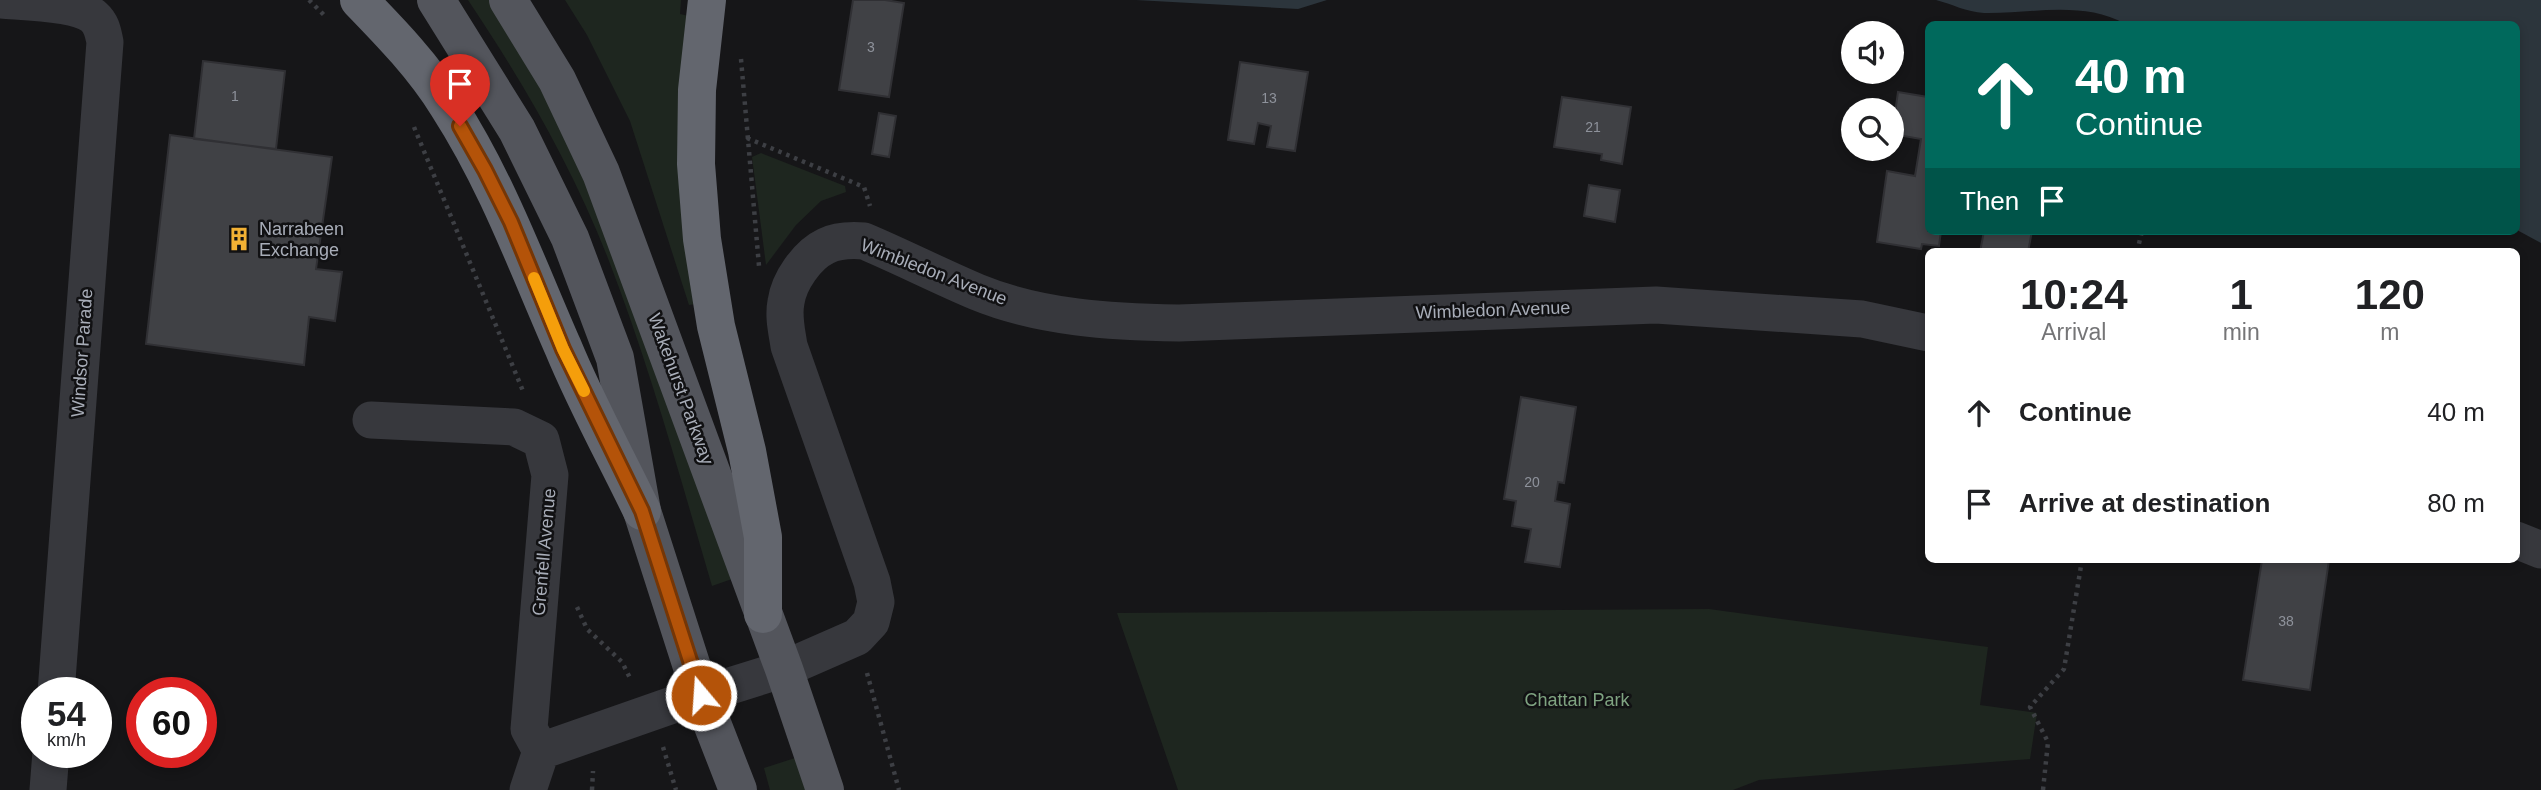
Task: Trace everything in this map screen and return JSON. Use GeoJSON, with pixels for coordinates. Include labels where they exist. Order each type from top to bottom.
{"type":"FeatureCollection","features":[{"type":"Feature","properties":{"kind":"highway"},"geometry":{"type":"LineString","coordinates":[[708,0],[696,90],[696,164],[702,239],[716,326],[747,451],[763,537],[763,614]]}},
{"type":"Feature","properties":{"kind":"highway"},"geometry":{"type":"LineString","coordinates":[[344,10],[398,41],[447,104],[511,222],[563,349],[642,511]]}},
{"type":"Feature","properties":{"kind":"main road"},"geometry":{"type":"LineString","coordinates":[[436,0],[517,130],[570,238],[615,358],[642,511],[701,695],[738,790]]}},
{"type":"Feature","properties":{"kind":"main road","name":"Wakehurst Parkway"},"geometry":{"type":"LineString","coordinates":[[508,0],[557,80],[601,173],[784,669],[825,790]]}},
{"type":"Feature","properties":{"kind":"street"},"geometry":{"type":"LineString","coordinates":[[0,1],[79,9],[97,8]]}},
{"type":"Feature","properties":{"kind":"street","name":"Windsor Parade"},"geometry":{"type":"LineString","coordinates":[[57,677],[104,64],[105,43],[97,8]]}},
{"type":"Feature","properties":{"kind":"street","name":"Wimbledon Avenue"},"geometry":{"type":"LineString","coordinates":[[541,751],[784,669],[857,637],[871,622],[876,602],[872,582],[789,346],[786,324],[786,301],[796,276],[807,261],[825,246],[844,240],[864,241],[979,293],[1044,312],[1136,322],[1179,323],[1656,305],[1862,318],[1925,332]]}},
{"type":"Feature","properties":{"kind":"street","name":"Grenfell Avenue"},"geometry":{"type":"LineString","coordinates":[[370,420],[514,427],[541,440],[550,475],[529,729],[541,751]]}},
{"type":"Feature","properties":{"kind":"street"},"geometry":{"type":"LineString","coordinates":[[2520,542],[2541,550]]}},
{"type":"Feature","properties":{"kind":"street"},"geometry":{"type":"LineString","coordinates":[[528,790],[541,751]]}},
{"type":"Feature","properties":{"kind":"street"},"geometry":{"type":"LineString","coordinates":[[48,790],[50,768]]}},
{"type":"Feature","properties":{"kind":"path"},"geometry":{"type":"LineString","coordinates":[[309,0],[344,10]]}},
{"type":"Feature","properties":{"kind":"path"},"geometry":{"type":"LineString","coordinates":[[411,121],[527,401]]}},
{"type":"Feature","properties":{"kind":"path"},"geometry":{"type":"LineString","coordinates":[[747,138],[864,187],[886,250]]}},
{"type":"Feature","properties":{"kind":"path"},"geometry":{"type":"LineString","coordinates":[[2043,790],[2048,742],[2030,707],[2064,669],[2082,563]]}},
{"type":"Feature","properties":{"kind":"path"},"geometry":{"type":"LineString","coordinates":[[576,604],[587,629],[622,662],[633,685],[652,712],[676,790]]}},
{"type":"Feature","properties":{"kind":"green space"},"geometry":{"type":"Polygon","coordinates":[[[468,0],[490,0],[513,33],[584,171],[732,579],[712,586],[638,341],[609,261],[580,193],[527,94],[468,0]]]}},
{"type":"Feature","properties":{"kind":"green space"},"geometry":{"type":"Polygon","coordinates":[[[565,0],[681,0],[680,14],[689,16],[696,304],[689,305],[630,121],[587,35],[565,0]]]}},
{"type":"Feature","properties":{"kind":"green space"},"geometry":{"type":"Polygon","coordinates":[[[761,153],[845,186],[846,192],[821,201],[796,225],[766,265],[752,157],[761,153]]]}},
{"type":"Feature","properties":{"kind":"green space","name":"Chattan Park"},"geometry":{"type":"Polygon","coordinates":[[[1709,609],[1988,647],[1980,705],[2037,713],[2030,759],[1759,780],[1733,790],[1178,790],[1117,613],[1709,609]]]}},
{"type":"Feature","properties":{"kind":"green space"},"geometry":{"type":"Polygon","coordinates":[[[795,758],[806,790],[770,790],[764,768],[795,758]]]}},
{"type":"Feature","properties":{"kind":"shaded area"},"geometry":{"type":"Polygon","coordinates":[[[1136,0],[1327,0],[1298,9],[1136,0]]]}},
{"type":"Feature","properties":{"kind":"shaded area"},"geometry":{"type":"Polygon","coordinates":[[[1936,0],[2541,0],[2541,243],[2520,232],[2520,21],[2118,21],[2092,12],[2074,10],[1984,13],[1936,0]]]}},
{"type":"Feature","properties":{"kind":"building"},"geometry":{"type":"Polygon","coordinates":[[[853,0],[904,3],[889,97],[839,90],[853,0]]]}},
{"type":"Feature","properties":{"kind":"building"},"geometry":{"type":"Polygon","coordinates":[[[203,61],[285,71],[276,149],[194,139],[203,61]]]}},
{"type":"Feature","properties":{"kind":"building"},"geometry":{"type":"Polygon","coordinates":[[[1240,62],[1308,72],[1295,151],[1267,147],[1271,126],[1258,123],[1254,144],[1228,140],[1240,62]]]}},
{"type":"Feature","properties":{"kind":"building"},"geometry":{"type":"Polygon","coordinates":[[[1898,92],[1925,96],[1925,235],[1940,235],[1939,246],[1922,244],[1921,249],[1877,242],[1887,171],[1915,176],[1921,139],[1904,136],[1904,98],[1897,98],[1898,92]]]}},
{"type":"Feature","properties":{"kind":"building"},"geometry":{"type":"Polygon","coordinates":[[[1562,97],[1631,107],[1622,164],[1601,160],[1602,154],[1554,147],[1562,97]]]}},
{"type":"Feature","properties":{"kind":"building"},"geometry":{"type":"Polygon","coordinates":[[[879,113],[896,116],[889,157],[872,154],[879,113]]]}},
{"type":"Feature","properties":{"kind":"building","name":"Narrabeen Exchange"},"geometry":{"type":"Polygon","coordinates":[[[170,135],[332,157],[316,269],[342,272],[335,321],[309,317],[304,365],[146,344],[170,135]]]}},
{"type":"Feature","properties":{"kind":"building"},"geometry":{"type":"Polygon","coordinates":[[[1589,185],[1620,190],[1615,222],[1584,216],[1589,185]]]}},
{"type":"Feature","properties":{"kind":"building"},"geometry":{"type":"Polygon","coordinates":[[[1983,235],[2031,235],[2029,248],[1981,248],[1983,235]]]}},
{"type":"Feature","properties":{"kind":"building"},"geometry":{"type":"Polygon","coordinates":[[[1521,397],[1576,407],[1564,483],[1558,482],[1555,501],[1570,504],[1560,567],[1525,562],[1531,529],[1512,526],[1516,501],[1504,499],[1521,397]]]}},
{"type":"Feature","properties":{"kind":"building"},"geometry":{"type":"Polygon","coordinates":[[[2262,563],[2329,563],[2310,690],[2243,680],[2262,563]]]}},
{"type":"Feature","properties":{"kind":"slow traffic"},"geometry":{"type":"LineString","coordinates":[[534,278],[563,349],[584,391]]}},
{"type":"Feature","properties":{"kind":"place","name":"Narrabeen Exchange"},"geometry":{"type":"Point","coordinates":[239,239]}},
{"type":"Feature","properties":{"kind":"route"},"geometry":{"type":"LineString","coordinates":[[460,126],[511,222],[563,349],[642,511],[701,695]]}}]}
